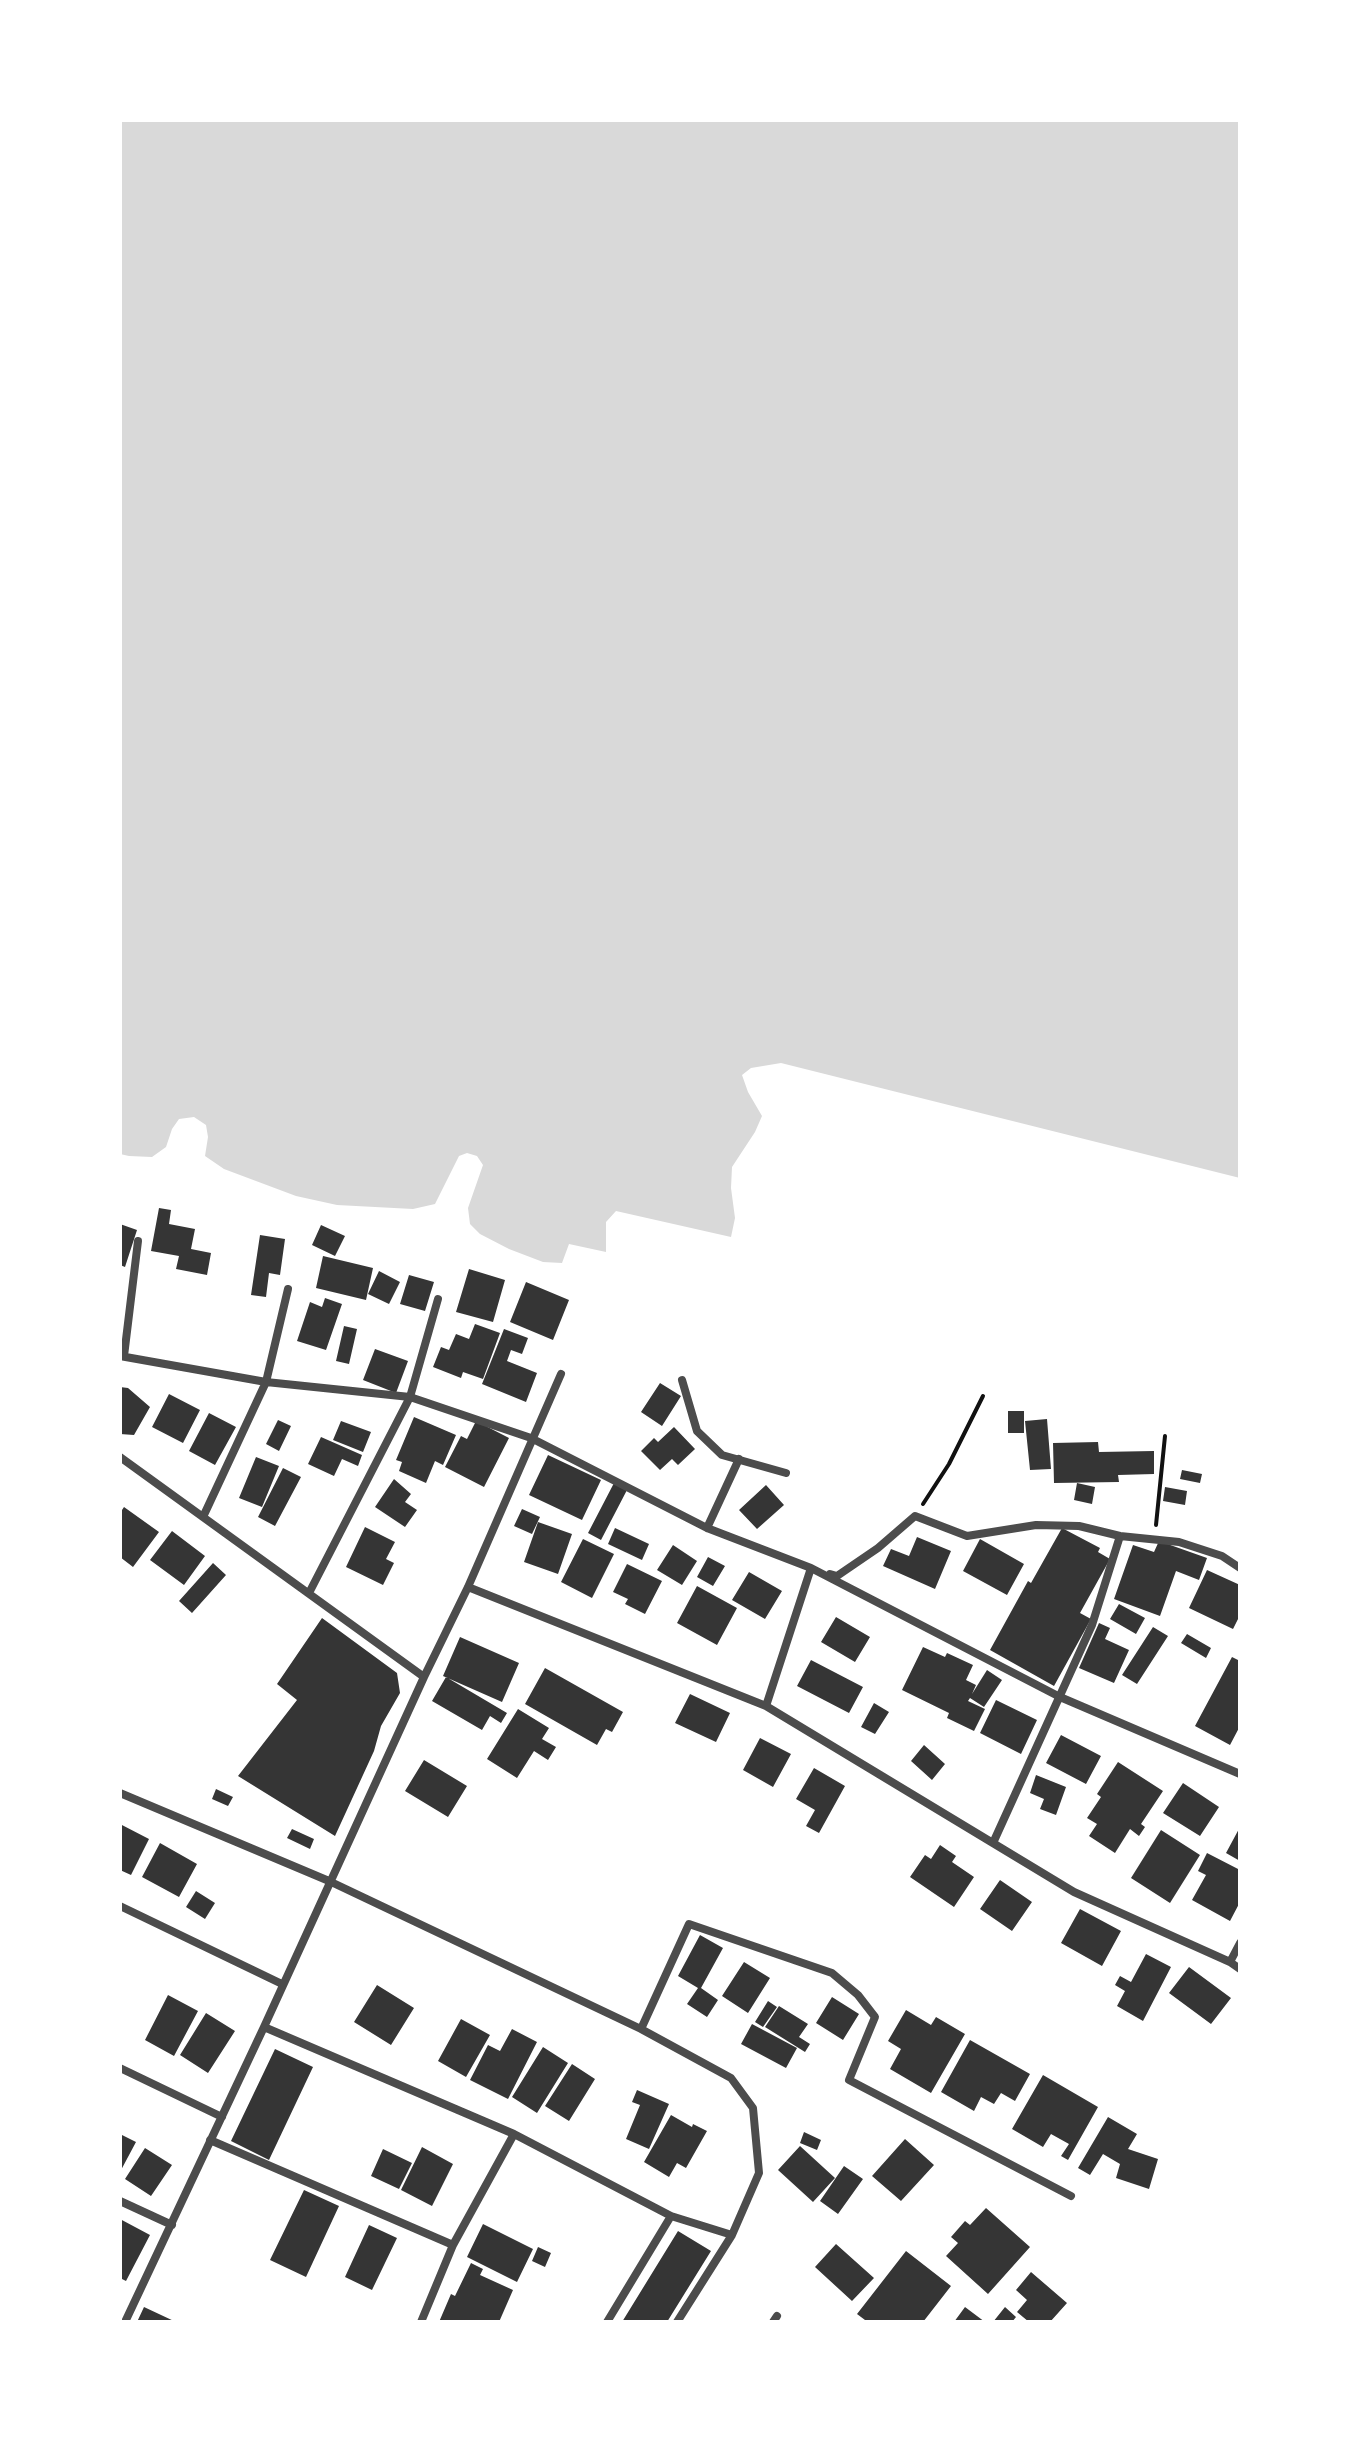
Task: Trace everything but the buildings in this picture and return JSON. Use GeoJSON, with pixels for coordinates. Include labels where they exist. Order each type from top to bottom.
{"type":"FeatureCollection","features":[{"type":"Feature","properties":{"kind":"street"},"geometry":{"type":"LineString","coordinates":[[138,1241],[122,1356],[266,1382],[410,1397],[531,1438],[707,1528],[837,1576],[878,1548],[915,1516],[967,1536],[1036,1525],[1079,1526],[1120,1536],[1179,1542],[1222,1556],[1240,1568]]}},
{"type":"Feature","properties":{"kind":"street"},"geometry":{"type":"LineString","coordinates":[[203,1517],[266,1382],[288,1289]]}},
{"type":"Feature","properties":{"kind":"street"},"geometry":{"type":"LineString","coordinates":[[309,1593],[410,1397],[438,1299]]}},
{"type":"Feature","properties":{"kind":"street"},"geometry":{"type":"LineString","coordinates":[[125,2322],[468,1587],[561,1374]]}},
{"type":"Feature","properties":{"kind":"street"},"geometry":{"type":"LineString","coordinates":[[682,1380],[697,1431],[722,1455],[786,1473]]}},
{"type":"Feature","properties":{"kind":"street"},"geometry":{"type":"LineString","coordinates":[[120,1457],[424,1677]]}},
{"type":"Feature","properties":{"kind":"street"},"geometry":{"type":"LineString","coordinates":[[707,1528],[739,1459]]}},
{"type":"Feature","properties":{"kind":"street"},"geometry":{"type":"LineString","coordinates":[[993,1843],[1092,1625],[1120,1536]]}},
{"type":"Feature","properties":{"kind":"street"},"geometry":{"type":"LineString","coordinates":[[811,1568],[1060,1697],[1240,1774]]}},
{"type":"Feature","properties":{"kind":"street"},"geometry":{"type":"LineString","coordinates":[[766,1706],[811,1568]]}},
{"type":"Feature","properties":{"kind":"street"},"geometry":{"type":"LineString","coordinates":[[468,1587],[766,1706],[1074,1892],[1240,1969]]}},
{"type":"Feature","properties":{"kind":"street"},"geometry":{"type":"LineString","coordinates":[[120,1793],[329,1881],[641,2029],[731,2078],[753,2108],[759,2173],[732,2235],[677,2322]]}},
{"type":"Feature","properties":{"kind":"street"},"geometry":{"type":"LineString","coordinates":[[120,1906],[282,1984]]}},
{"type":"Feature","properties":{"kind":"street"},"geometry":{"type":"LineString","coordinates":[[641,2029],[689,1924],[832,1973],[858,1995],[875,2017],[849,2080],[1071,2196]]}},
{"type":"Feature","properties":{"kind":"street"},"geometry":{"type":"LineString","coordinates":[[1230,1962],[1240,1943]]}},
{"type":"Feature","properties":{"kind":"street"},"geometry":{"type":"LineString","coordinates":[[264,2027],[514,2134],[671,2216],[732,2235]]}},
{"type":"Feature","properties":{"kind":"street"},"geometry":{"type":"LineString","coordinates":[[120,2068],[222,2117]]}},
{"type":"Feature","properties":{"kind":"street"},"geometry":{"type":"LineString","coordinates":[[421,2322],[453,2245],[514,2134]]}},
{"type":"Feature","properties":{"kind":"street"},"geometry":{"type":"LineString","coordinates":[[210,2140],[453,2245]]}},
{"type":"Feature","properties":{"kind":"street"},"geometry":{"type":"LineString","coordinates":[[120,2201],[172,2225]]}},
{"type":"Feature","properties":{"kind":"street"},"geometry":{"type":"LineString","coordinates":[[607,2322],[671,2216]]}},
{"type":"Feature","properties":{"kind":"path"},"geometry":{"type":"LineString","coordinates":[[915,1516],[949,1464],[983,1396]]}},
{"type":"Feature","properties":{"kind":"path"},"geometry":{"type":"LineString","coordinates":[[1154,1539],[1165,1436]]}},
{"type":"Feature","properties":{"kind":"shaded area"},"geometry":{"type":"Polygon","coordinates":[[[120,120],[1240,120],[1240,1178],[781,1063],[751,1068],[742,1075],[762,1116],[732,1167],[735,1218],[731,1237],[616,1211],[606,1222],[606,1252],[569,1244],[562,1263],[543,1262],[509,1249],[480,1234],[470,1224],[468,1208],[483,1165],[477,1156],[467,1153],[459,1156],[435,1204],[413,1209],[337,1205],[296,1196],[224,1169],[205,1156],[206,1125],[194,1117],[179,1119],[166,1147],[152,1157],[120,1154],[120,120]]]}}]}
